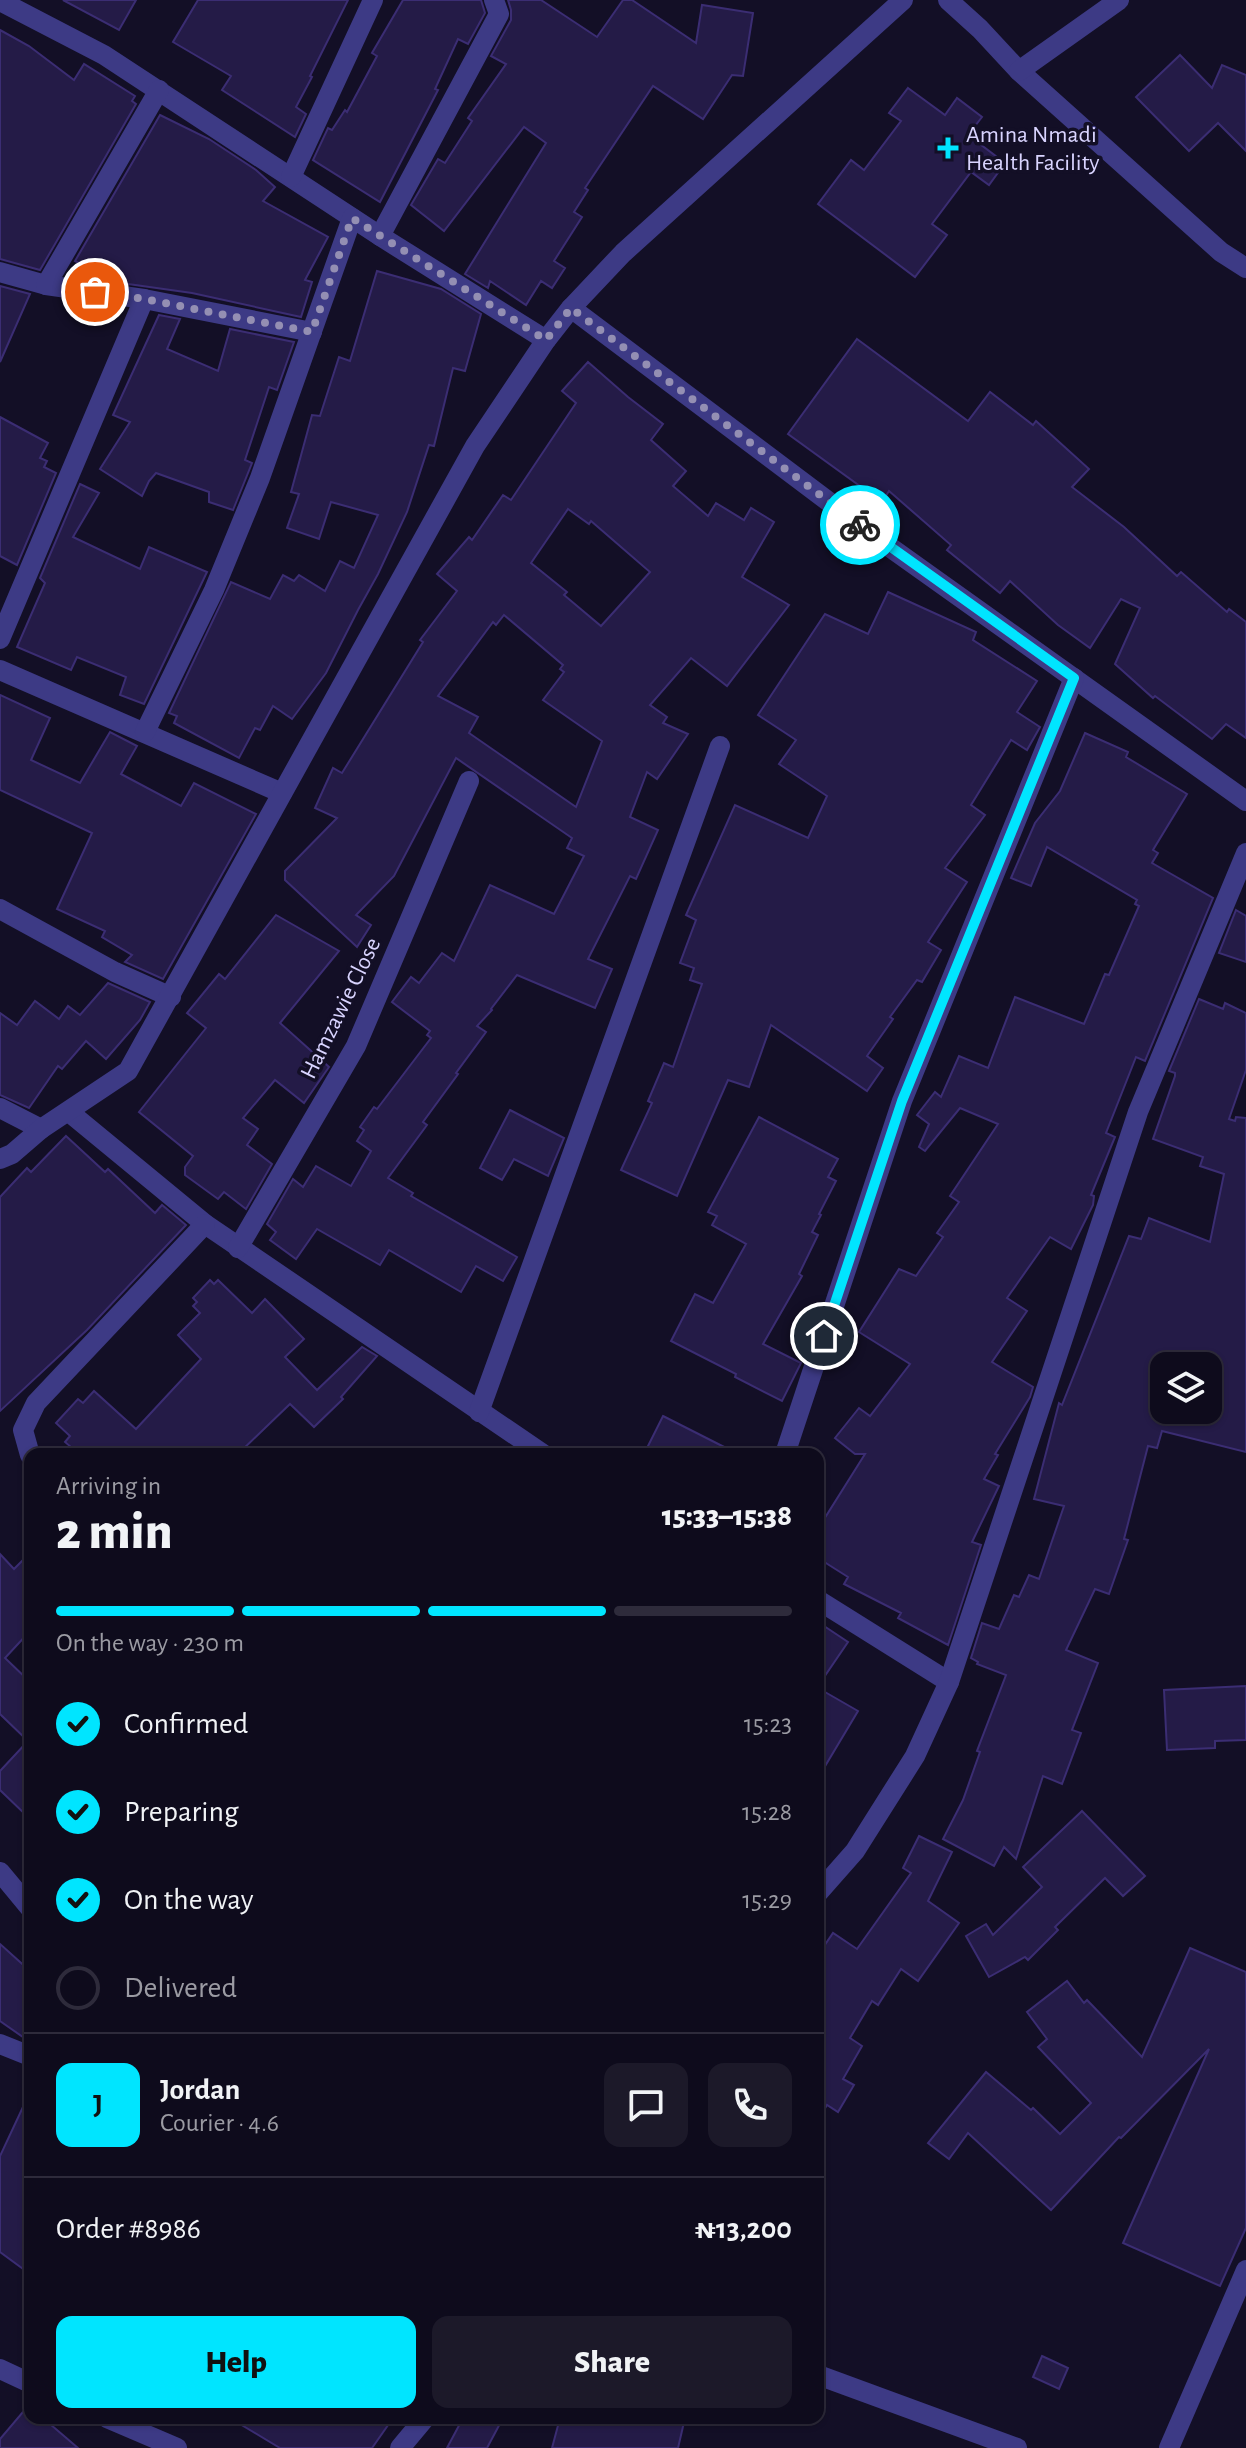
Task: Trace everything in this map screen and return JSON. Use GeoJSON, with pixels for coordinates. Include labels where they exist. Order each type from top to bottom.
{"type":"FeatureCollection","features":[{"type":"Feature","properties":{"kind":"street"},"geometry":{"type":"LineString","coordinates":[[291,177],[373,0]]}},
{"type":"Feature","properties":{"kind":"street"},"geometry":{"type":"LineString","coordinates":[[380,236],[499,14],[494,0]]}},
{"type":"Feature","properties":{"kind":"street"},"geometry":{"type":"LineString","coordinates":[[0,1159],[12,1154],[41,1129],[128,1071],[475,446],[546,340],[571,308],[623,253],[903,0]]}},
{"type":"Feature","properties":{"kind":"street"},"geometry":{"type":"LineString","coordinates":[[948,0],[1019,71],[1221,252],[1246,268]]}},
{"type":"Feature","properties":{"kind":"street"},"geometry":{"type":"LineString","coordinates":[[1019,71],[1119,0]]}},
{"type":"Feature","properties":{"kind":"street"},"geometry":{"type":"LineString","coordinates":[[0,1],[104,55],[352,218],[546,340]]}},
{"type":"Feature","properties":{"kind":"street"},"geometry":{"type":"LineString","coordinates":[[46,285],[159,90]]}},
{"type":"Feature","properties":{"kind":"street"},"geometry":{"type":"LineString","coordinates":[[145,732],[214,590],[260,478],[352,218]]}},
{"type":"Feature","properties":{"kind":"street"},"geometry":{"type":"LineString","coordinates":[[0,272],[46,285],[144,299],[312,332]]}},
{"type":"Feature","properties":{"kind":"street"},"geometry":{"type":"LineString","coordinates":[[0,639],[144,299]]}},
{"type":"Feature","properties":{"kind":"street"},"geometry":{"type":"LineString","coordinates":[[571,308],[877,538],[1246,801]]}},
{"type":"Feature","properties":{"kind":"street"},"geometry":{"type":"LineString","coordinates":[[0,670],[282,793]]}},
{"type":"Feature","properties":{"kind":"street"},"geometry":{"type":"LineString","coordinates":[[787,1448],[902,1101],[1074,678]]}},
{"type":"Feature","properties":{"kind":"street"},"geometry":{"type":"LineString","coordinates":[[479,1412],[720,746]]}},
{"type":"Feature","properties":{"kind":"street","name":"Hamzawie Close"},"geometry":{"type":"LineString","coordinates":[[238,1248],[356,1046],[469,781]]}},
{"type":"Feature","properties":{"kind":"street"},"geometry":{"type":"LineString","coordinates":[[824,1886],[855,1851],[907,1768],[949,1682],[1138,1112],[1246,853]]}},
{"type":"Feature","properties":{"kind":"street"},"geometry":{"type":"LineString","coordinates":[[0,909],[115,972],[171,997]]}},
{"type":"Feature","properties":{"kind":"street"},"geometry":{"type":"LineString","coordinates":[[0,1108],[41,1129]]}},
{"type":"Feature","properties":{"kind":"street"},"geometry":{"type":"LineString","coordinates":[[69,1112],[238,1248],[534,1448]]}},
{"type":"Feature","properties":{"kind":"street"},"geometry":{"type":"LineString","coordinates":[[28,1448],[23,1430],[36,1403],[205,1224]]}},
{"type":"Feature","properties":{"kind":"street"},"geometry":{"type":"LineString","coordinates":[[824,1604],[949,1682]]}},
{"type":"Feature","properties":{"kind":"street"},"geometry":{"type":"LineString","coordinates":[[0,1872],[24,1901]]}},
{"type":"Feature","properties":{"kind":"street"},"geometry":{"type":"LineString","coordinates":[[0,2044],[24,2054]]}},
{"type":"Feature","properties":{"kind":"street"},"geometry":{"type":"LineString","coordinates":[[1169,2448],[1246,2270]]}},
{"type":"Feature","properties":{"kind":"street"},"geometry":{"type":"LineString","coordinates":[[0,2369],[24,2380]]}},
{"type":"Feature","properties":{"kind":"street"},"geometry":{"type":"LineString","coordinates":[[824,2377],[1017,2448]]}},
{"type":"Feature","properties":{"kind":"street"},"geometry":{"type":"LineString","coordinates":[[121,2424],[177,2448]]}},
{"type":"Feature","properties":{"kind":"street"},"geometry":{"type":"LineString","coordinates":[[400,2448],[420,2424]]}},
{"type":"Feature","properties":{"kind":"building"},"geometry":{"type":"Polygon","coordinates":[[[63,0],[136,0],[119,30],[63,0]]]}},
{"type":"Feature","properties":{"kind":"building"},"geometry":{"type":"Polygon","coordinates":[[[198,0],[348,0],[296,107],[306,114],[295,137],[222,90],[231,76],[173,42],[198,0]]]}},
{"type":"Feature","properties":{"kind":"building"},"geometry":{"type":"Polygon","coordinates":[[[403,0],[481,0],[485,13],[468,44],[458,39],[435,89],[438,90],[380,202],[313,160],[328,128],[332,130],[345,110],[347,112],[377,56],[372,53],[403,0]]]}},
{"type":"Feature","properties":{"kind":"building"},"geometry":{"type":"Polygon","coordinates":[[[508,0],[541,0],[597,37],[623,0],[632,0],[696,43],[702,5],[753,13],[743,76],[732,75],[703,119],[653,86],[585,188],[588,190],[574,212],[582,217],[554,261],[565,268],[552,288],[541,281],[526,305],[490,281],[488,288],[465,274],[546,143],[524,127],[444,231],[411,205],[438,159],[445,163],[472,121],[468,118],[506,64],[491,56],[511,20],[508,0]]]}},
{"type":"Feature","properties":{"kind":"building"},"geometry":{"type":"Polygon","coordinates":[[[0,30],[29,46],[74,80],[84,64],[135,96],[132,101],[136,104],[40,270],[0,259],[0,30]]]}},
{"type":"Feature","properties":{"kind":"building"},"geometry":{"type":"Polygon","coordinates":[[[1180,55],[1212,88],[1222,65],[1246,75],[1246,151],[1218,123],[1189,151],[1136,97],[1180,55]]]}},
{"type":"Feature","properties":{"kind":"building"},"geometry":{"type":"Polygon","coordinates":[[[908,88],[945,115],[957,98],[982,117],[968,135],[1005,163],[989,185],[971,172],[932,224],[947,235],[915,277],[818,204],[851,160],[864,170],[901,121],[889,113],[908,88]]]}},
{"type":"Feature","properties":{"kind":"building"},"geometry":{"type":"Polygon","coordinates":[[[160,115],[209,139],[256,170],[275,187],[263,201],[328,237],[305,280],[312,282],[301,317],[192,293],[114,282],[75,261],[160,115]]]}},
{"type":"Feature","properties":{"kind":"building"},"geometry":{"type":"Polygon","coordinates":[[[377,271],[441,289],[481,314],[465,371],[453,368],[434,446],[429,445],[407,512],[326,673],[292,719],[273,706],[260,730],[255,728],[239,758],[174,723],[177,716],[169,713],[231,582],[270,599],[283,575],[294,581],[299,575],[325,591],[340,561],[354,568],[378,515],[331,502],[319,539],[287,528],[299,494],[291,492],[312,415],[320,416],[339,357],[350,361],[377,271]]]}},
{"type":"Feature","properties":{"kind":"building"},"geometry":{"type":"Polygon","coordinates":[[[0,286],[30,294],[0,362],[0,286]]]}},
{"type":"Feature","properties":{"kind":"building"},"geometry":{"type":"Polygon","coordinates":[[[159,315],[180,319],[167,349],[218,371],[230,329],[294,342],[277,390],[269,387],[245,460],[252,463],[233,510],[209,502],[209,492],[156,473],[142,496],[100,469],[130,422],[113,415],[159,315]]]}},
{"type":"Feature","properties":{"kind":"building"},"geometry":{"type":"Polygon","coordinates":[[[857,339],[968,421],[990,392],[1033,425],[1036,421],[1089,469],[1072,487],[1124,527],[1177,576],[1181,572],[1227,612],[1229,609],[1246,622],[1246,738],[1226,724],[1212,739],[1155,696],[1153,698],[1115,664],[1140,608],[1121,599],[1090,648],[1058,625],[1010,581],[1000,593],[947,550],[951,545],[889,491],[882,502],[788,434],[857,339]]]}},
{"type":"Feature","properties":{"kind":"building"},"geometry":{"type":"Polygon","coordinates":[[[588,362],[663,424],[651,440],[686,471],[673,486],[708,516],[716,503],[744,520],[751,508],[774,522],[742,577],[789,605],[727,686],[691,658],[650,705],[667,717],[663,723],[688,734],[657,779],[647,772],[630,817],[658,830],[636,879],[630,876],[588,959],[612,969],[595,1008],[517,975],[477,1026],[486,1032],[423,1122],[427,1125],[388,1178],[413,1193],[411,1196],[517,1257],[503,1281],[476,1266],[461,1292],[389,1250],[380,1265],[317,1229],[296,1259],[270,1240],[276,1232],[267,1224],[293,1179],[303,1187],[316,1166],[351,1186],[371,1151],[357,1141],[364,1130],[360,1127],[431,1038],[427,1035],[430,1031],[392,1002],[411,977],[419,983],[442,953],[454,961],[490,885],[554,914],[584,856],[567,848],[572,838],[456,758],[394,876],[356,915],[371,925],[357,947],[285,880],[285,871],[337,818],[315,808],[333,768],[342,773],[423,642],[420,640],[457,591],[437,574],[469,537],[472,540],[503,495],[511,500],[576,403],[562,391],[588,362]],[[568,509],[531,563],[567,592],[564,595],[601,626],[650,572],[591,521],[589,524],[568,509]],[[504,615],[496,625],[493,622],[438,696],[478,717],[469,733],[576,807],[602,741],[543,700],[564,672],[560,669],[563,665],[504,615]]]}},
{"type":"Feature","properties":{"kind":"building"},"geometry":{"type":"Polygon","coordinates":[[[0,417],[48,443],[40,458],[47,461],[44,467],[56,473],[17,565],[0,556],[0,417]]]}},
{"type":"Feature","properties":{"kind":"building"},"geometry":{"type":"Polygon","coordinates":[[[80,484],[99,493],[73,537],[140,569],[149,547],[207,572],[144,704],[120,695],[126,677],[77,657],[71,670],[17,647],[45,583],[40,578],[80,484]]]}},
{"type":"Feature","properties":{"kind":"building"},"geometry":{"type":"Polygon","coordinates":[[[888,592],[976,632],[973,640],[1037,681],[1017,712],[1040,727],[1027,750],[1011,740],[971,805],[985,815],[945,868],[967,882],[928,942],[941,950],[922,982],[917,980],[890,1017],[893,1019],[867,1056],[883,1068],[867,1091],[771,1025],[749,1087],[728,1080],[677,1196],[621,1170],[652,1103],[648,1101],[664,1063],[673,1067],[702,984],[690,980],[694,968],[680,963],[696,920],[686,915],[735,805],[808,838],[827,796],[779,764],[796,740],[758,715],[825,614],[868,634],[888,592]]]}},
{"type":"Feature","properties":{"kind":"building"},"geometry":{"type":"Polygon","coordinates":[[[0,695],[50,718],[31,760],[80,783],[110,732],[137,746],[121,774],[181,806],[194,783],[256,814],[163,979],[125,962],[132,955],[102,937],[105,931],[57,909],[92,833],[0,790],[0,695]]]}},
{"type":"Feature","properties":{"kind":"building"},"geometry":{"type":"Polygon","coordinates":[[[1085,733],[1128,752],[1126,757],[1187,794],[1153,850],[1158,853],[1152,863],[1213,898],[1145,1061],[1136,1057],[1106,1133],[1115,1137],[1091,1195],[1094,1196],[1093,1205],[1071,1249],[1050,1237],[1007,1298],[1027,1311],[992,1362],[1033,1387],[984,1479],[999,1486],[972,1542],[981,1545],[948,1645],[898,1618],[901,1613],[844,1584],[848,1577],[824,1562],[824,1515],[865,1454],[855,1454],[835,1438],[859,1408],[870,1416],[910,1364],[859,1332],[899,1269],[916,1276],[943,1237],[937,1233],[959,1202],[950,1196],[998,1124],[960,1108],[925,1151],[919,1147],[929,1124],[917,1115],[935,1092],[941,1097],[959,1056],[988,1068],[1015,997],[1084,1024],[1139,906],[1135,904],[1137,900],[1047,847],[1031,886],[1011,878],[1035,823],[1060,791],[1085,733]]]}},
{"type":"Feature","properties":{"kind":"building"},"geometry":{"type":"Polygon","coordinates":[[[1236,910],[1246,916],[1246,962],[1219,953],[1236,910]]]}},
{"type":"Feature","properties":{"kind":"building"},"geometry":{"type":"Polygon","coordinates":[[[276,915],[339,951],[280,1023],[329,1067],[304,1103],[275,1080],[243,1118],[258,1129],[247,1145],[272,1164],[246,1209],[224,1192],[218,1199],[185,1175],[185,1167],[193,1156],[139,1112],[206,1028],[187,1013],[219,974],[225,979],[276,915]]]}},
{"type":"Feature","properties":{"kind":"building"},"geometry":{"type":"Polygon","coordinates":[[[108,983],[150,1002],[140,1020],[106,1059],[86,1041],[62,1069],[58,1066],[29,1108],[0,1095],[0,1013],[17,1025],[35,1001],[59,1019],[68,1006],[80,1015],[108,983]]]}},
{"type":"Feature","properties":{"kind":"building"},"geometry":{"type":"Polygon","coordinates":[[[1199,999],[1223,1009],[1225,1003],[1246,1013],[1246,1070],[1229,1119],[1246,1118],[1246,1452],[1162,1431],[1157,1448],[1148,1446],[1124,1539],[1128,1540],[1109,1594],[1095,1589],[1066,1650],[1098,1663],[1072,1730],[1081,1733],[1062,1784],[1043,1776],[1016,1859],[1004,1847],[994,1866],[943,1839],[963,1800],[980,1752],[977,1751],[1006,1675],[977,1664],[971,1658],[982,1623],[999,1629],[1014,1595],[1019,1597],[1029,1575],[1039,1579],[1064,1506],[1034,1499],[1059,1403],[1062,1405],[1129,1236],[1141,1239],[1149,1218],[1210,1242],[1224,1174],[1200,1166],[1203,1157],[1153,1139],[1175,1073],[1169,1071],[1199,999]]]}},
{"type":"Feature","properties":{"kind":"building"},"geometry":{"type":"Polygon","coordinates":[[[510,1110],[564,1138],[548,1176],[514,1159],[502,1180],[480,1168],[510,1110]]]}},
{"type":"Feature","properties":{"kind":"building"},"geometry":{"type":"Polygon","coordinates":[[[759,1117],[838,1159],[828,1177],[836,1181],[812,1232],[818,1235],[799,1274],[802,1276],[763,1344],[801,1363],[782,1401],[671,1341],[695,1294],[713,1303],[746,1244],[712,1225],[717,1216],[708,1212],[759,1117]]]}},
{"type":"Feature","properties":{"kind":"building"},"geometry":{"type":"Polygon","coordinates":[[[66,1136],[105,1172],[108,1169],[155,1213],[162,1205],[186,1225],[87,1330],[0,1411],[0,1197],[27,1168],[31,1172],[66,1136]]]}},
{"type":"Feature","properties":{"kind":"building"},"geometry":{"type":"Polygon","coordinates":[[[210,1280],[214,1284],[218,1280],[252,1313],[265,1299],[304,1339],[285,1357],[317,1390],[362,1347],[377,1356],[341,1397],[343,1399],[314,1427],[290,1404],[244,1448],[72,1448],[65,1442],[70,1436],[56,1423],[78,1399],[83,1403],[94,1391],[136,1429],[201,1359],[178,1335],[200,1313],[193,1306],[197,1302],[193,1298],[210,1280]]]}},
{"type":"Feature","properties":{"kind":"building"},"geometry":{"type":"Polygon","coordinates":[[[663,1416],[726,1448],[647,1448],[663,1416]]]}},
{"type":"Feature","properties":{"kind":"building"},"geometry":{"type":"Polygon","coordinates":[[[0,1554],[14,1569],[24,1559],[24,1637],[5,1658],[24,1676],[24,1737],[0,1714],[0,1554]]]}},
{"type":"Feature","properties":{"kind":"building"},"geometry":{"type":"Polygon","coordinates":[[[824,1626],[848,1642],[824,1677],[824,1626]]]}},
{"type":"Feature","properties":{"kind":"building"},"geometry":{"type":"Polygon","coordinates":[[[1246,1686],[1246,1740],[1215,1741],[1215,1748],[1167,1750],[1164,1690],[1246,1686]]]}},
{"type":"Feature","properties":{"kind":"building"},"geometry":{"type":"Polygon","coordinates":[[[824,1691],[858,1711],[824,1768],[824,1691]]]}},
{"type":"Feature","properties":{"kind":"building"},"geometry":{"type":"Polygon","coordinates":[[[24,1745],[24,1813],[0,1790],[0,1771],[24,1745]]]}},
{"type":"Feature","properties":{"kind":"building"},"geometry":{"type":"Polygon","coordinates":[[[1082,1811],[1145,1876],[1123,1896],[1105,1878],[1055,1927],[1058,1930],[1028,1960],[1025,1957],[989,1977],[966,1936],[986,1924],[993,1935],[1042,1887],[1023,1867],[1082,1811]]]}},
{"type":"Feature","properties":{"kind":"building"},"geometry":{"type":"Polygon","coordinates":[[[919,1836],[952,1852],[928,1901],[959,1923],[918,1981],[901,1969],[878,2005],[872,2001],[850,2038],[862,2046],[843,2079],[854,2085],[838,2112],[827,2105],[824,2110],[824,1946],[833,1933],[857,1949],[911,1873],[903,1868],[919,1836]]]}},
{"type":"Feature","properties":{"kind":"building"},"geometry":{"type":"Polygon","coordinates":[[[0,1944],[24,1966],[24,2038],[0,2021],[0,1944]]]}},
{"type":"Feature","properties":{"kind":"building"},"geometry":{"type":"Polygon","coordinates":[[[1190,1948],[1246,1972],[1246,2228],[1220,2286],[1123,2243],[1209,2049],[1119,2137],[1051,2210],[968,2133],[949,2159],[928,2143],[986,2072],[1031,2110],[1033,2108],[1060,2134],[1091,2103],[1038,2047],[1047,2039],[1027,2012],[1067,1981],[1084,2003],[1087,2000],[1142,2057],[1190,1948]]]}},
{"type":"Feature","properties":{"kind":"building"},"geometry":{"type":"Polygon","coordinates":[[[24,2105],[24,2270],[0,2252],[0,2156],[24,2105]]]}},
{"type":"Feature","properties":{"kind":"building"},"geometry":{"type":"Polygon","coordinates":[[[1042,2356],[1068,2368],[1059,2389],[1033,2377],[1042,2356]]]}},
{"type":"Feature","properties":{"kind":"building"},"geometry":{"type":"Polygon","coordinates":[[[24,2411],[24,2424],[50,2424],[78,2448],[0,2448],[0,2439],[24,2411]]]}},
{"type":"Feature","properties":{"kind":"building"},"geometry":{"type":"Polygon","coordinates":[[[240,2424],[389,2424],[372,2448],[280,2448],[240,2424]]]}},
{"type":"Feature","properties":{"kind":"building"},"geometry":{"type":"Polygon","coordinates":[[[460,2424],[500,2424],[487,2448],[447,2448],[460,2424]]]}},
{"type":"Feature","properties":{"kind":"building"},"geometry":{"type":"Polygon","coordinates":[[[558,2424],[684,2424],[678,2448],[552,2448],[558,2424]]]}},
{"type":"Feature","properties":{"kind":"way so far"},"geometry":{"type":"LineString","coordinates":[[95,292],[312,332],[352,218],[546,340],[571,308],[860,525]]}},
{"type":"Feature","properties":{"kind":"place","name":"Amina Nmadi Health Facility"},"geometry":{"type":"Point","coordinates":[948,148]}},
{"type":"Feature","properties":{"kind":"route"},"geometry":{"type":"LineString","coordinates":[[824,1336],[902,1101],[1074,678],[860,525]]}}]}
